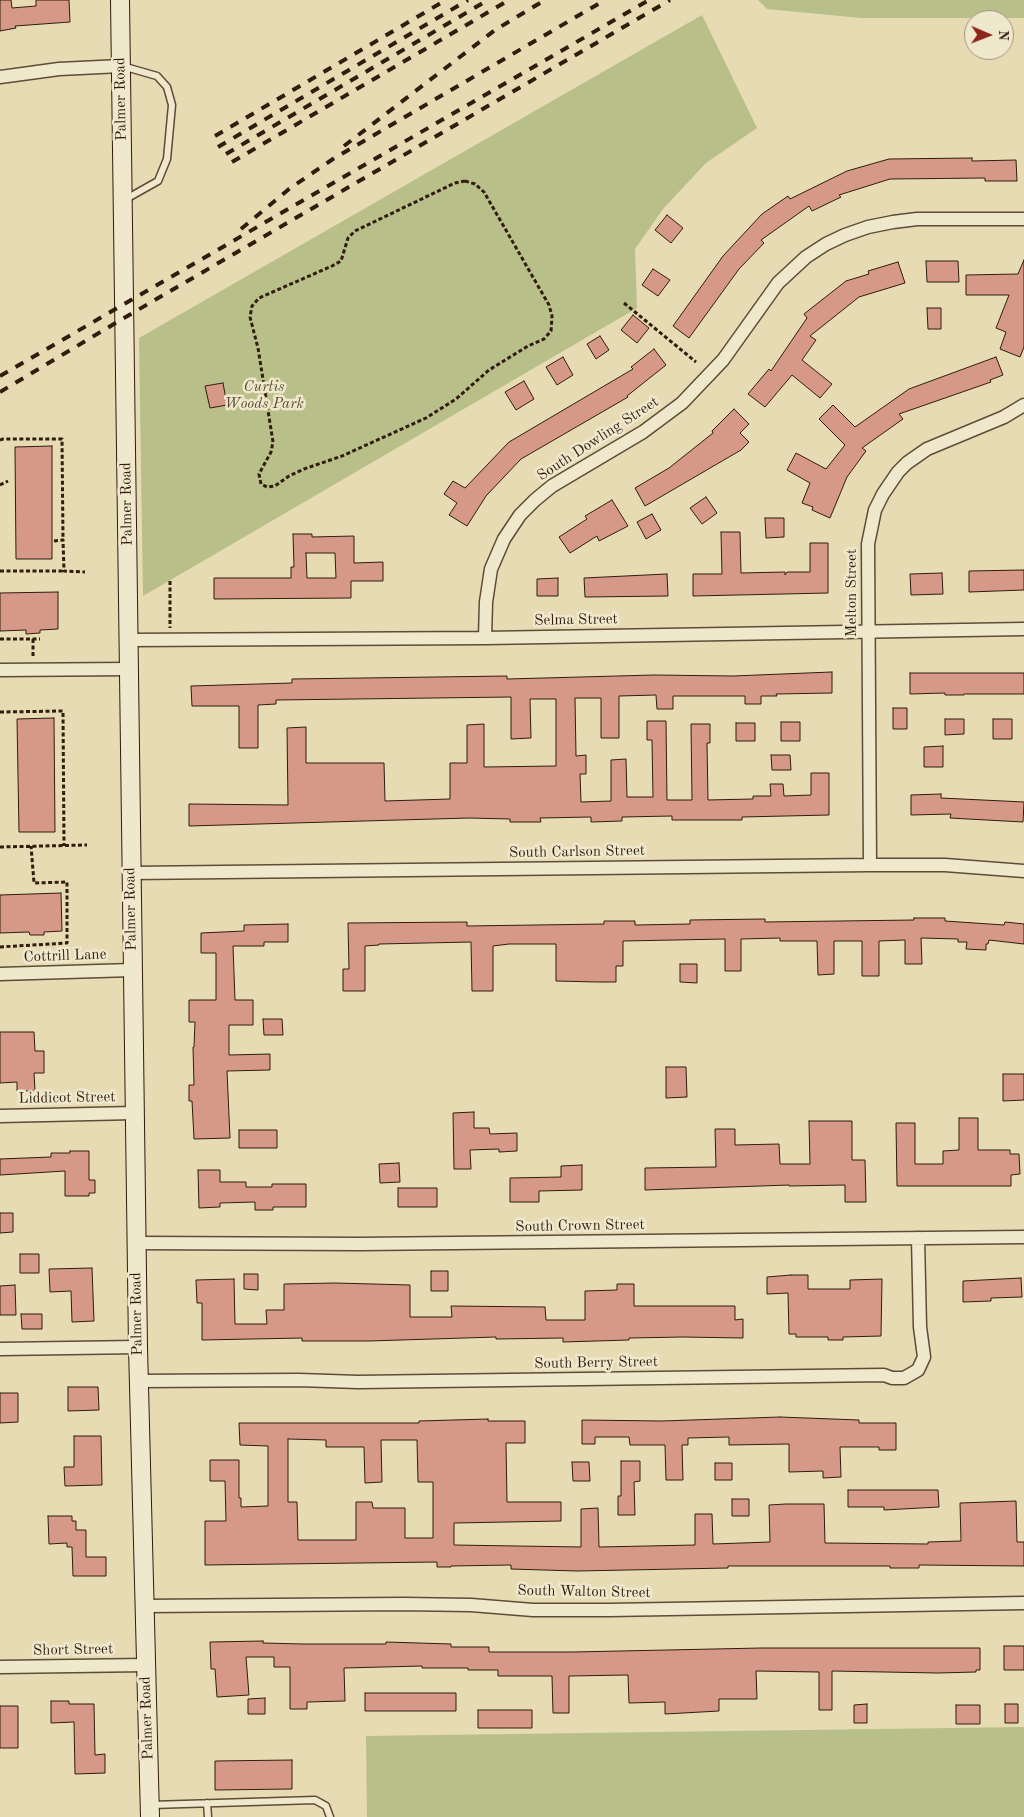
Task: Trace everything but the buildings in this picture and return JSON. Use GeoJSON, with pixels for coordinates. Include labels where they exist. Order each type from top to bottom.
{"type":"FeatureCollection","features":[{"type":"Feature","properties":{"kind":"street","name":"Palmer Road"},"geometry":{"type":"LineString","coordinates":[[120,0],[138,1381],[150,1811]]}},
{"type":"Feature","properties":{"kind":"street"},"geometry":{"type":"LineString","coordinates":[[0,77],[59,69],[121,66]]}},
{"type":"Feature","properties":{"kind":"street","name":"South Dowling Street"},"geometry":{"type":"LineString","coordinates":[[485,638],[486,602],[491,569],[504,539],[520,515],[552,486],[643,432],[682,403],[723,360],[778,283],[806,257],[845,235],[868,227],[892,222],[917,219],[1024,219]]}},
{"type":"Feature","properties":{"kind":"street","name":"Melton Street"},"geometry":{"type":"LineString","coordinates":[[870,865],[868,544],[876,510],[890,482],[907,463],[927,449],[1004,417],[1024,404]]}},
{"type":"Feature","properties":{"kind":"street","name":"Selma Street"},"geometry":{"type":"LineString","coordinates":[[129,640],[485,638],[1024,629]]}},
{"type":"Feature","properties":{"kind":"street"},"geometry":{"type":"LineString","coordinates":[[0,670],[130,669]]}},
{"type":"Feature","properties":{"kind":"street","name":"South Carlson Street"},"geometry":{"type":"LineString","coordinates":[[131,873],[870,865],[952,865],[1024,870]]}},
{"type":"Feature","properties":{"kind":"street","name":"Cottrill Lane"},"geometry":{"type":"LineString","coordinates":[[0,974],[132,970]]}},
{"type":"Feature","properties":{"kind":"street","name":"Liddicot Street"},"geometry":{"type":"LineString","coordinates":[[0,1116],[134,1113]]}},
{"type":"Feature","properties":{"kind":"street","name":"South Crown Street"},"geometry":{"type":"LineString","coordinates":[[136,1243],[360,1244],[1024,1237]]}},
{"type":"Feature","properties":{"kind":"street","name":"South Berry Street"},"geometry":{"type":"LineString","coordinates":[[138,1381],[299,1380],[358,1382],[884,1374],[892,1378],[904,1378],[918,1370],[924,1357],[920,1327],[918,1238]]}},
{"type":"Feature","properties":{"kind":"street"},"geometry":{"type":"LineString","coordinates":[[0,1349],[138,1347]]}},
{"type":"Feature","properties":{"kind":"street","name":"South Walton Street"},"geometry":{"type":"LineString","coordinates":[[144,1606],[402,1604],[533,1610],[609,1610],[1024,1602]]}},
{"type":"Feature","properties":{"kind":"street","name":"Short Street"},"geometry":{"type":"LineString","coordinates":[[0,1667],[146,1665]]}},
{"type":"Feature","properties":{"kind":"lane"},"geometry":{"type":"LineString","coordinates":[[121,66],[157,76],[167,87],[172,105],[167,158],[158,181],[123,200]]}},
{"type":"Feature","properties":{"kind":"lane"},"geometry":{"type":"LineString","coordinates":[[150,1811],[207,1803],[315,1800],[326,1806],[330,1817]]}},
{"type":"Feature","properties":{"kind":"lane"},"geometry":{"type":"LineString","coordinates":[[207,1803],[208,1817]]}},
{"type":"Feature","properties":{"kind":"path"},"geometry":{"type":"LineString","coordinates":[[465,180],[475,184],[484,192],[549,305],[552,316],[551,331],[544,339],[528,346],[489,370],[456,400],[426,418],[342,456],[296,473],[275,486],[267,487],[261,484],[259,474],[271,452],[273,442],[258,348],[250,317],[252,306],[259,298],[332,266],[341,260],[348,238],[354,231],[465,180]]}},
{"type":"Feature","properties":{"kind":"path"},"geometry":{"type":"LineString","coordinates":[[624,303],[696,362]]}},
{"type":"Feature","properties":{"kind":"path"},"geometry":{"type":"LineString","coordinates":[[0,440],[3,438],[62,439],[64,571]]}},
{"type":"Feature","properties":{"kind":"path"},"geometry":{"type":"LineString","coordinates":[[0,485],[8,481]]}},
{"type":"Feature","properties":{"kind":"path"},"geometry":{"type":"LineString","coordinates":[[54,541],[63,540]]}},
{"type":"Feature","properties":{"kind":"path"},"geometry":{"type":"LineString","coordinates":[[0,571],[85,572]]}},
{"type":"Feature","properties":{"kind":"path"},"geometry":{"type":"LineString","coordinates":[[170,581],[170,641]]}},
{"type":"Feature","properties":{"kind":"path"},"geometry":{"type":"LineString","coordinates":[[0,639],[40,639]]}},
{"type":"Feature","properties":{"kind":"path"},"geometry":{"type":"LineString","coordinates":[[33,639],[33,661]]}},
{"type":"Feature","properties":{"kind":"path"},"geometry":{"type":"LineString","coordinates":[[0,712],[63,711],[64,846]]}},
{"type":"Feature","properties":{"kind":"path"},"geometry":{"type":"LineString","coordinates":[[0,846],[87,845]]}},
{"type":"Feature","properties":{"kind":"path"},"geometry":{"type":"LineString","coordinates":[[0,946],[67,943],[67,882],[34,883],[31,846]]}},
{"type":"Feature","properties":{"kind":"green space"},"geometry":{"type":"Polygon","coordinates":[[[758,0],[1024,0],[1024,18],[1014,18],[1014,10],[964,10],[964,18],[861,18],[767,9],[758,0]]]}},
{"type":"Feature","properties":{"kind":"green space","name":"Curtis Woods Park"},"geometry":{"type":"Polygon","coordinates":[[[702,15],[757,128],[706,163],[663,209],[635,249],[637,308],[143,596],[139,338],[702,15]]]}},
{"type":"Feature","properties":{"kind":"green space"},"geometry":{"type":"Polygon","coordinates":[[[1024,1727],[1024,1817],[367,1817],[366,1736],[1024,1727]]]}},
{"type":"Feature","properties":{"kind":"railway"},"geometry":{"type":"LineString","coordinates":[[215,136],[446,0]]}},
{"type":"Feature","properties":{"kind":"railway"},"geometry":{"type":"LineString","coordinates":[[218,147],[468,0]]}},
{"type":"Feature","properties":{"kind":"railway"},"geometry":{"type":"LineString","coordinates":[[226,154],[488,0]]}},
{"type":"Feature","properties":{"kind":"railway"},"geometry":{"type":"LineString","coordinates":[[232,162],[509,0]]}},
{"type":"Feature","properties":{"kind":"railway"},"geometry":{"type":"LineString","coordinates":[[344,146],[495,30],[545,0]]}},
{"type":"Feature","properties":{"kind":"railway"},"geometry":{"type":"LineString","coordinates":[[241,229],[289,189],[333,159],[605,0]]}},
{"type":"Feature","properties":{"kind":"railway"},"geometry":{"type":"LineString","coordinates":[[0,376],[649,0]]}},
{"type":"Feature","properties":{"kind":"railway"},"geometry":{"type":"LineString","coordinates":[[0,392],[670,0]]}}]}
